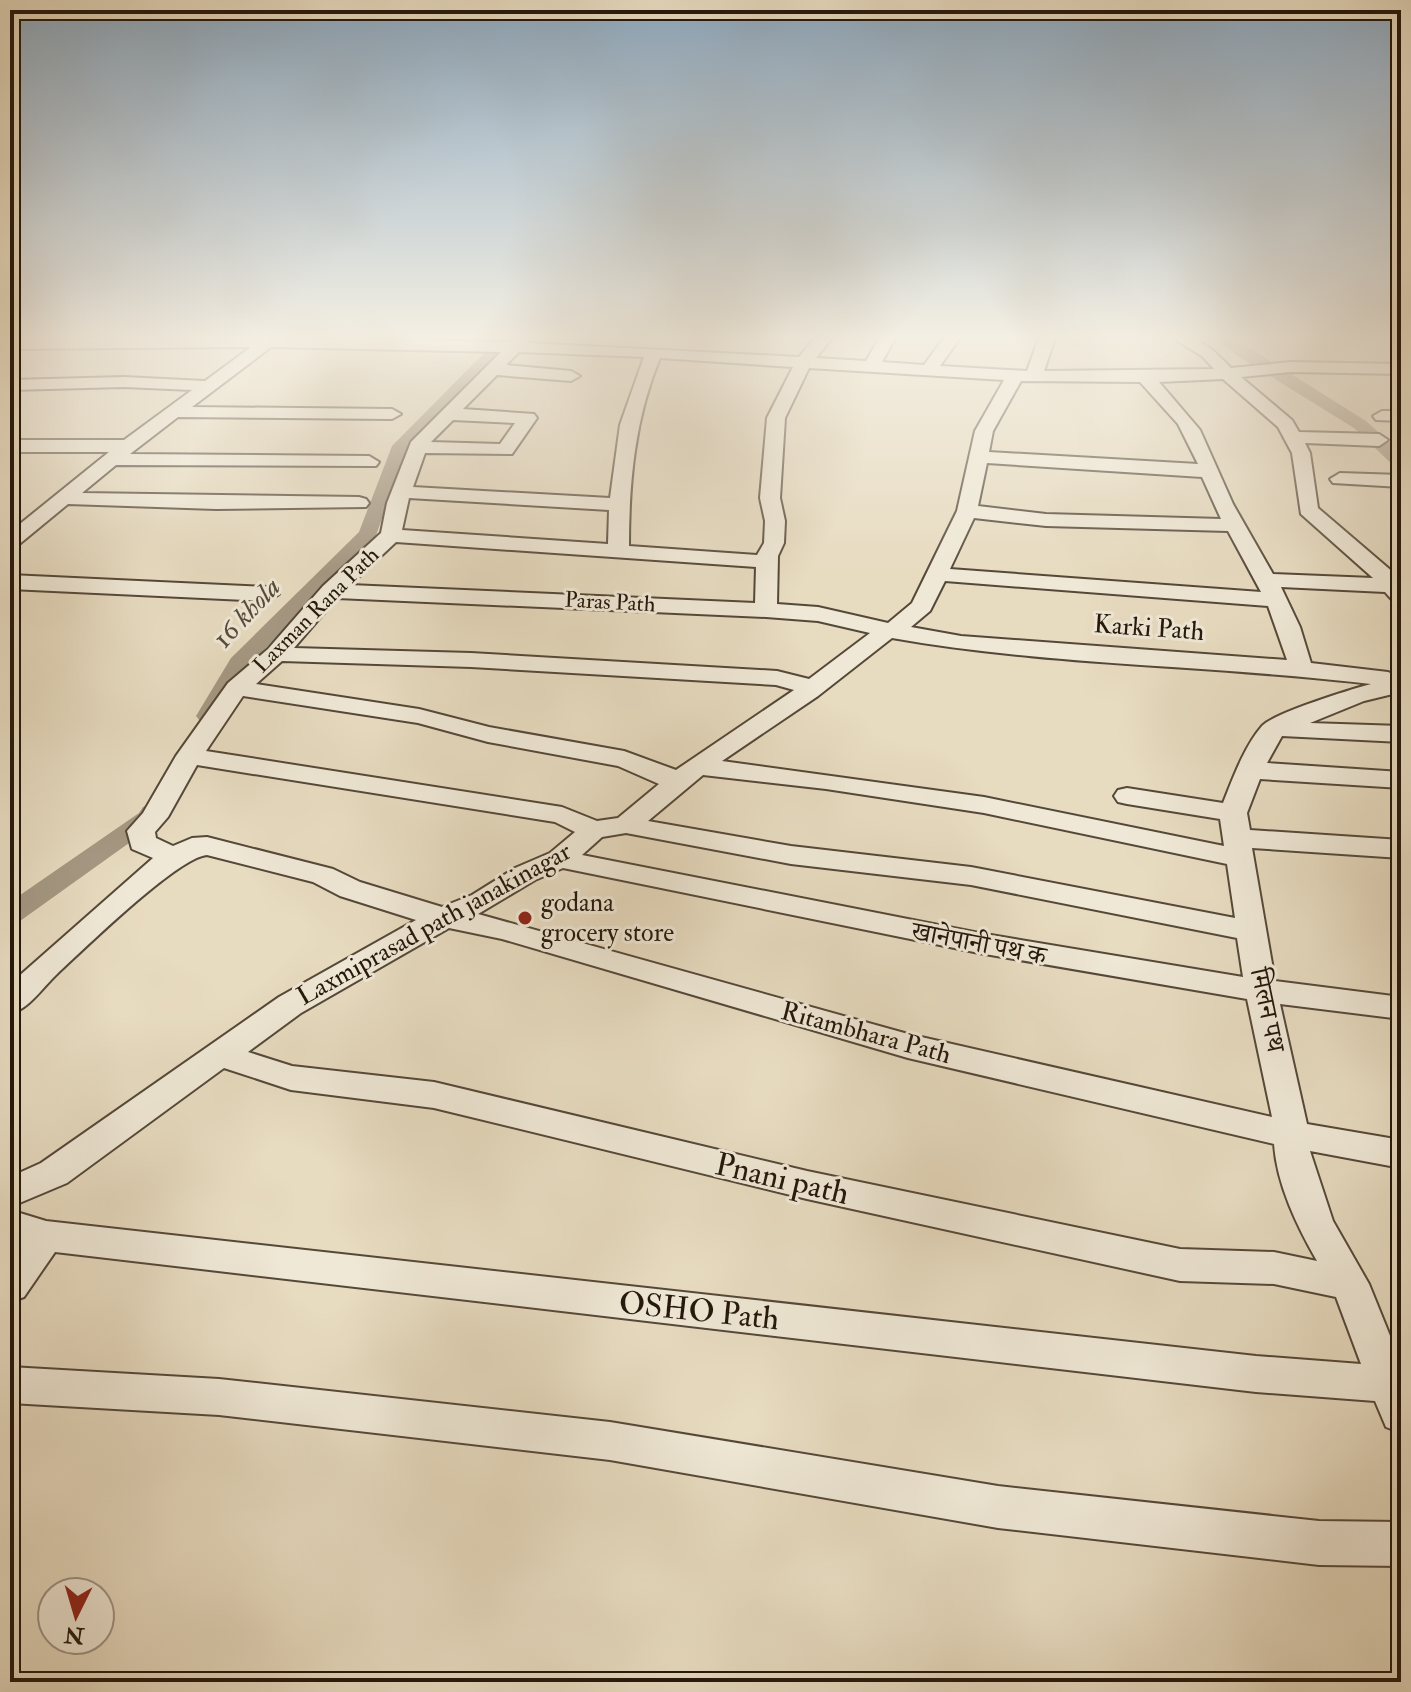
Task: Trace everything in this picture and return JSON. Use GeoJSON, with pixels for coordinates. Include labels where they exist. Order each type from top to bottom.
{"type":"FeatureCollection","features":[{"type":"Feature","properties":{"kind":"street"},"geometry":{"type":"LineString","coordinates":[[10,542],[172,414]]}},
{"type":"Feature","properties":{"kind":"street"},"geometry":{"type":"LineString","coordinates":[[388,414],[392,414]]}},
{"type":"Feature","properties":{"kind":"street"},"geometry":{"type":"LineString","coordinates":[[418,447],[505,450],[528,418],[447,414]]}},
{"type":"Feature","properties":{"kind":"street","name":"Laxman Rana Path"},"geometry":{"type":"LineString","coordinates":[[175,857],[142,843],[141,831],[154,817],[189,756],[237,688],[276,654],[331,591],[391,535],[401,492],[418,447],[447,414]]}},
{"type":"Feature","properties":{"kind":"street"},"geometry":{"type":"LineString","coordinates":[[618,551],[618,505],[632,414]]}},
{"type":"Feature","properties":{"kind":"street"},"geometry":{"type":"LineString","coordinates":[[766,610],[767,556],[774,543],[775,521],[770,498],[778,414]]}},
{"type":"Feature","properties":{"kind":"street","name":"Laxmiprasad path janakinagar"},"geometry":{"type":"LineString","coordinates":[[10,1193],[54,1173],[290,1005],[447,916],[482,902],[525,874],[560,859],[594,830],[626,825],[697,766],[813,688],[922,606],[967,511],[984,431],[996,414]]}},
{"type":"Feature","properties":{"kind":"street"},"geometry":{"type":"LineString","coordinates":[[1178,414],[1187,424],[1234,525],[1272,590],[1294,637],[1301,669]]}},
{"type":"Feature","properties":{"kind":"street"},"geometry":{"type":"LineString","coordinates":[[1274,414],[1295,437],[1301,453],[1308,510],[1398,590]]}},
{"type":"Feature","properties":{"kind":"street"},"geometry":{"type":"LineString","coordinates":[[1295,437],[1379,440]]}},
{"type":"Feature","properties":{"kind":"street"},"geometry":{"type":"LineString","coordinates":[[10,446],[221,442]]}},
{"type":"Feature","properties":{"kind":"street"},"geometry":{"type":"LineString","coordinates":[[979,457],[1209,472]]}},
{"type":"Feature","properties":{"kind":"street"},"geometry":{"type":"LineString","coordinates":[[111,459],[369,462]]}},
{"type":"Feature","properties":{"kind":"street"},"geometry":{"type":"LineString","coordinates":[[1340,479],[1391,481]]}},
{"type":"Feature","properties":{"kind":"street"},"geometry":{"type":"LineString","coordinates":[[401,492],[618,505]]}},
{"type":"Feature","properties":{"kind":"street"},"geometry":{"type":"LineString","coordinates":[[64,498],[216,503],[359,503]]}},
{"type":"Feature","properties":{"kind":"street"},"geometry":{"type":"LineString","coordinates":[[967,511],[1046,520],[1234,525]]}},
{"type":"Feature","properties":{"kind":"street"},"geometry":{"type":"LineString","coordinates":[[391,535],[769,562]]}},
{"type":"Feature","properties":{"kind":"street"},"geometry":{"type":"LineString","coordinates":[[935,574],[1272,590],[1398,590]]}},
{"type":"Feature","properties":{"kind":"street"},"geometry":{"type":"LineString","coordinates":[[10,582],[268,594]]}},
{"type":"Feature","properties":{"kind":"street","name":"Paras Path"},"geometry":{"type":"LineString","coordinates":[[331,591],[766,610],[818,614],[891,630]]}},
{"type":"Feature","properties":{"kind":"street","name":"Karki Path"},"geometry":{"type":"LineString","coordinates":[[891,630],[961,643],[1301,669],[1401,683]]}},
{"type":"Feature","properties":{"kind":"street"},"geometry":{"type":"LineString","coordinates":[[276,654],[471,660],[777,678],[813,688]]}},
{"type":"Feature","properties":{"kind":"street"},"geometry":{"type":"LineString","coordinates":[[1236,836],[1250,770],[1273,729],[1356,695],[1401,683]]}},
{"type":"Feature","properties":{"kind":"street"},"geometry":{"type":"LineString","coordinates":[[237,688],[419,716],[488,734],[624,759],[666,775],[675,786]]}},
{"type":"Feature","properties":{"kind":"street"},"geometry":{"type":"LineString","coordinates":[[1273,729],[1401,734]]}},
{"type":"Feature","properties":{"kind":"street"},"geometry":{"type":"LineString","coordinates":[[189,756],[562,815],[594,830]]}},
{"type":"Feature","properties":{"kind":"street"},"geometry":{"type":"LineString","coordinates":[[697,766],[1236,836],[1401,849]]}},
{"type":"Feature","properties":{"kind":"street"},"geometry":{"type":"LineString","coordinates":[[1250,770],[1401,780]]}},
{"type":"Feature","properties":{"kind":"street"},"geometry":{"type":"LineString","coordinates":[[1127,796],[1236,836]]}},
{"type":"Feature","properties":{"kind":"street"},"geometry":{"type":"LineString","coordinates":[[626,825],[791,855],[971,876],[1252,931]]}},
{"type":"Feature","properties":{"kind":"street","name":"मिलन पथ"},"geometry":{"type":"LineString","coordinates":[[1236,836],[1261,992],[1288,1108],[1293,1161],[1316,1225],[1350,1284],[1396,1399]]}},
{"type":"Feature","properties":{"kind":"street","name":"Ritambhara Path"},"geometry":{"type":"LineString","coordinates":[[175,857],[192,847],[207,846],[323,875],[350,889],[417,911],[447,916],[908,1046],[1289,1134],[1401,1154]]}},
{"type":"Feature","properties":{"kind":"street"},"geometry":{"type":"LineString","coordinates":[[10,1003],[45,968],[175,857]]}},
{"type":"Feature","properties":{"kind":"street","name":"खानेपानी पथ क"},"geometry":{"type":"LineString","coordinates":[[560,859],[1032,955],[1261,992],[1401,1008]]}},
{"type":"Feature","properties":{"kind":"street","name":"Pnani path"},"geometry":{"type":"LineString","coordinates":[[218,1054],[291,1078],[434,1095],[807,1185],[1180,1265],[1274,1268],[1350,1284]]}},
{"type":"Feature","properties":{"kind":"street"},"geometry":{"type":"LineString","coordinates":[[10,1286],[28,1230]]}},
{"type":"Feature","properties":{"kind":"street","name":"OSHO Path"},"geometry":{"type":"LineString","coordinates":[[28,1230],[1256,1374],[1396,1399]]}},
{"type":"Feature","properties":{"kind":"street"},"geometry":{"type":"LineString","coordinates":[[10,1385],[219,1397],[595,1439],[998,1507],[1319,1543],[1401,1544]]}},
{"type":"Feature","properties":{"kind":"waterway","name":"16 khola"},"geometry":{"type":"LineString","coordinates":[[208,716],[239,663],[368,534],[398,450],[433,414]]}},
{"type":"Feature","properties":{"kind":"waterway"},"geometry":{"type":"LineString","coordinates":[[1344,414],[1401,463]]}},
{"type":"Feature","properties":{"kind":"waterway","name":"16 khola"},"geometry":{"type":"LineString","coordinates":[[10,915],[148,818],[152,812]]}},
{"type":"Feature","properties":{"kind":"place","name":"godana grocery store"},"geometry":{"type":"Point","coordinates":[525,918]}}]}
